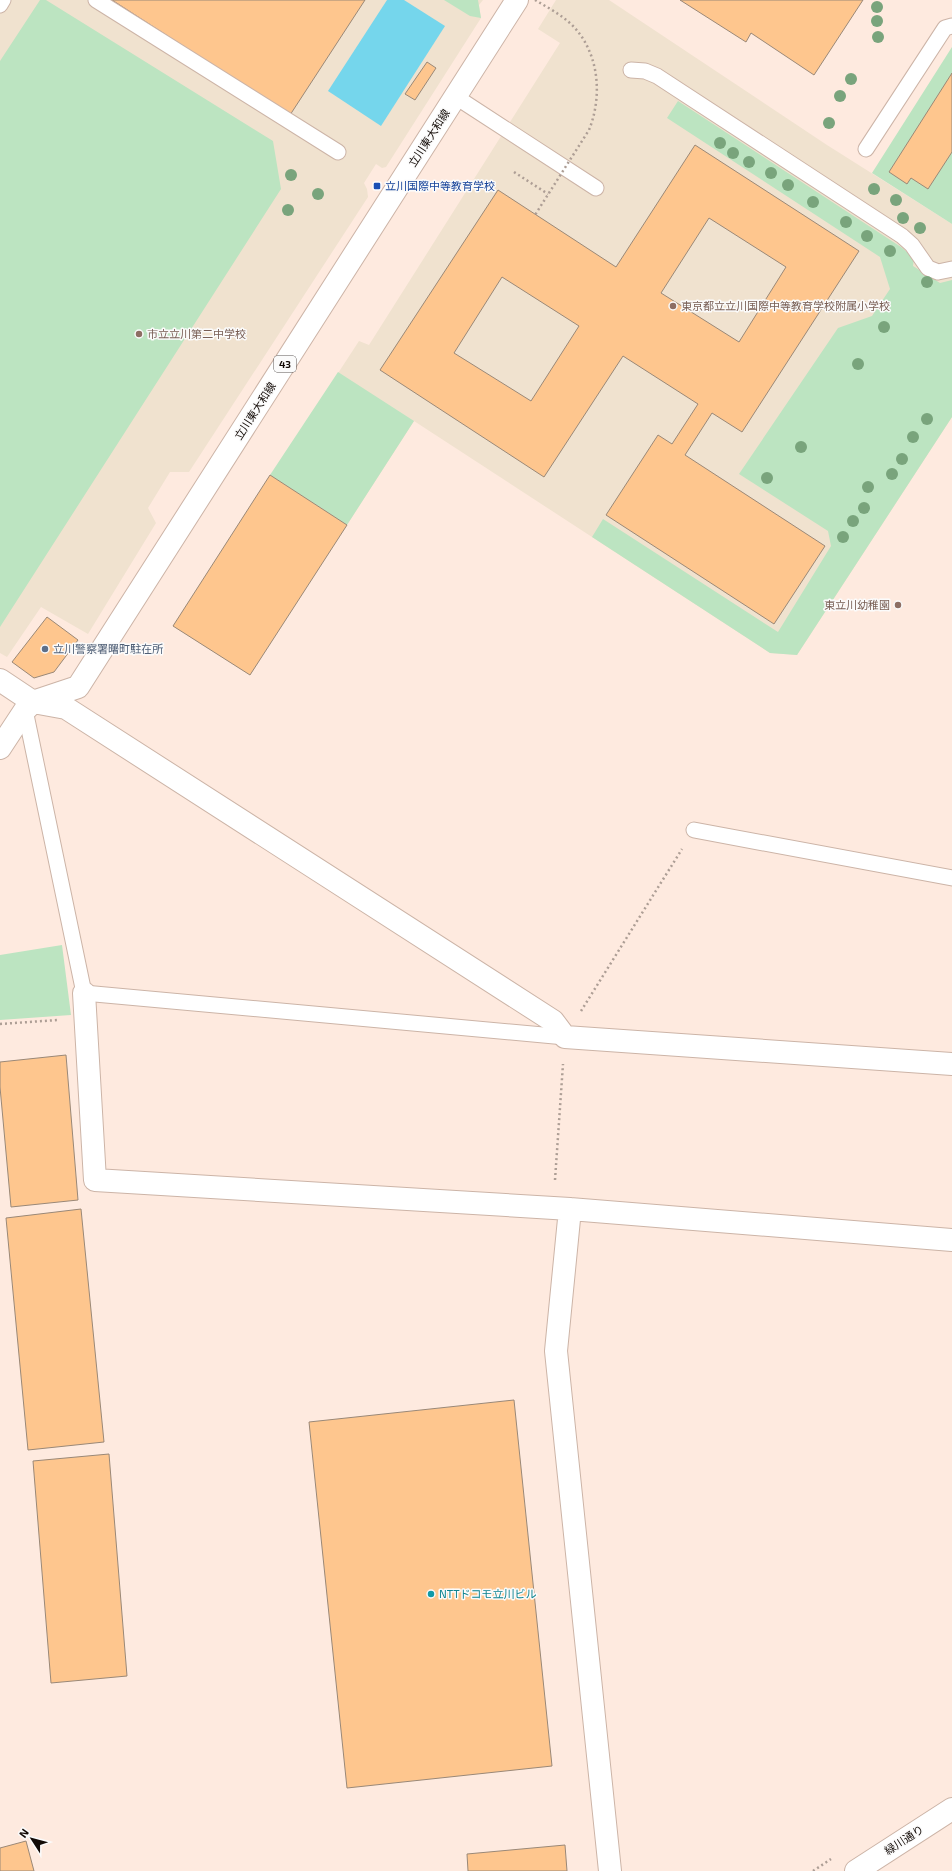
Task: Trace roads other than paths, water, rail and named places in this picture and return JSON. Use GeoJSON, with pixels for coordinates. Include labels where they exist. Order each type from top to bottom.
{"type":"FeatureCollection","features":[{"type":"Feature","properties":{"kind":"street","name":"立川東大和線"},"geometry":{"type":"LineString","coordinates":[[29,706],[78,687],[517,0]]}},
{"type":"Feature","properties":{"kind":"street"},"geometry":{"type":"LineString","coordinates":[[0,680],[29,706],[66,708],[553,1021],[565,1037],[952,1064]]}},
{"type":"Feature","properties":{"kind":"street"},"geometry":{"type":"LineString","coordinates":[[0,748],[29,706]]}},
{"type":"Feature","properties":{"kind":"street"},"geometry":{"type":"LineString","coordinates":[[84,993],[95,1180],[570,1209],[952,1240]]}},
{"type":"Feature","properties":{"kind":"street"},"geometry":{"type":"LineString","coordinates":[[570,1209],[556,1351],[610,1871]]}},
{"type":"Feature","properties":{"kind":"street","name":"緑川通り"},"geometry":{"type":"LineString","coordinates":[[856,1871],[952,1809]]}},
{"type":"Feature","properties":{"kind":"lane"},"geometry":{"type":"LineString","coordinates":[[0,5],[3,0]]}},
{"type":"Feature","properties":{"kind":"lane"},"geometry":{"type":"LineString","coordinates":[[96,0],[338,152]]}},
{"type":"Feature","properties":{"kind":"lane"},"geometry":{"type":"LineString","coordinates":[[866,149],[945,28],[952,26]]}},
{"type":"Feature","properties":{"kind":"lane"},"geometry":{"type":"LineString","coordinates":[[631,70],[645,71],[657,76],[902,236],[912,245],[928,268],[938,272],[952,270]]}},
{"type":"Feature","properties":{"kind":"lane"},"geometry":{"type":"LineString","coordinates":[[456,96],[596,188]]}},
{"type":"Feature","properties":{"kind":"lane"},"geometry":{"type":"LineString","coordinates":[[29,706],[84,993],[565,1037]]}},
{"type":"Feature","properties":{"kind":"lane"},"geometry":{"type":"LineString","coordinates":[[694,830],[952,878]]}},
{"type":"Feature","properties":{"kind":"water"},"geometry":{"type":"Polygon","coordinates":[[[387,0],[404,0],[445,26],[381,126],[328,91],[387,0]]]}},
{"type":"Feature","properties":{"kind":"place","name":"立川国際中等教育学校"},"geometry":{"type":"Point","coordinates":[377,186]}},
{"type":"Feature","properties":{"kind":"place","name":"東京都立立川国際中等教育学校附属小学校"},"geometry":{"type":"Point","coordinates":[673,306]}},
{"type":"Feature","properties":{"kind":"place","name":"市立立川第二中学校"},"geometry":{"type":"Point","coordinates":[139,334]}},
{"type":"Feature","properties":{"kind":"place","name":"東立川幼稚園"},"geometry":{"type":"Point","coordinates":[898,605]}},
{"type":"Feature","properties":{"kind":"place","name":"立川警察署曙町駐在所"},"geometry":{"type":"Point","coordinates":[45,649]}},
{"type":"Feature","properties":{"kind":"place","name":"NTTドコモ立川ビル"},"geometry":{"type":"Point","coordinates":[431,1594]}}]}
